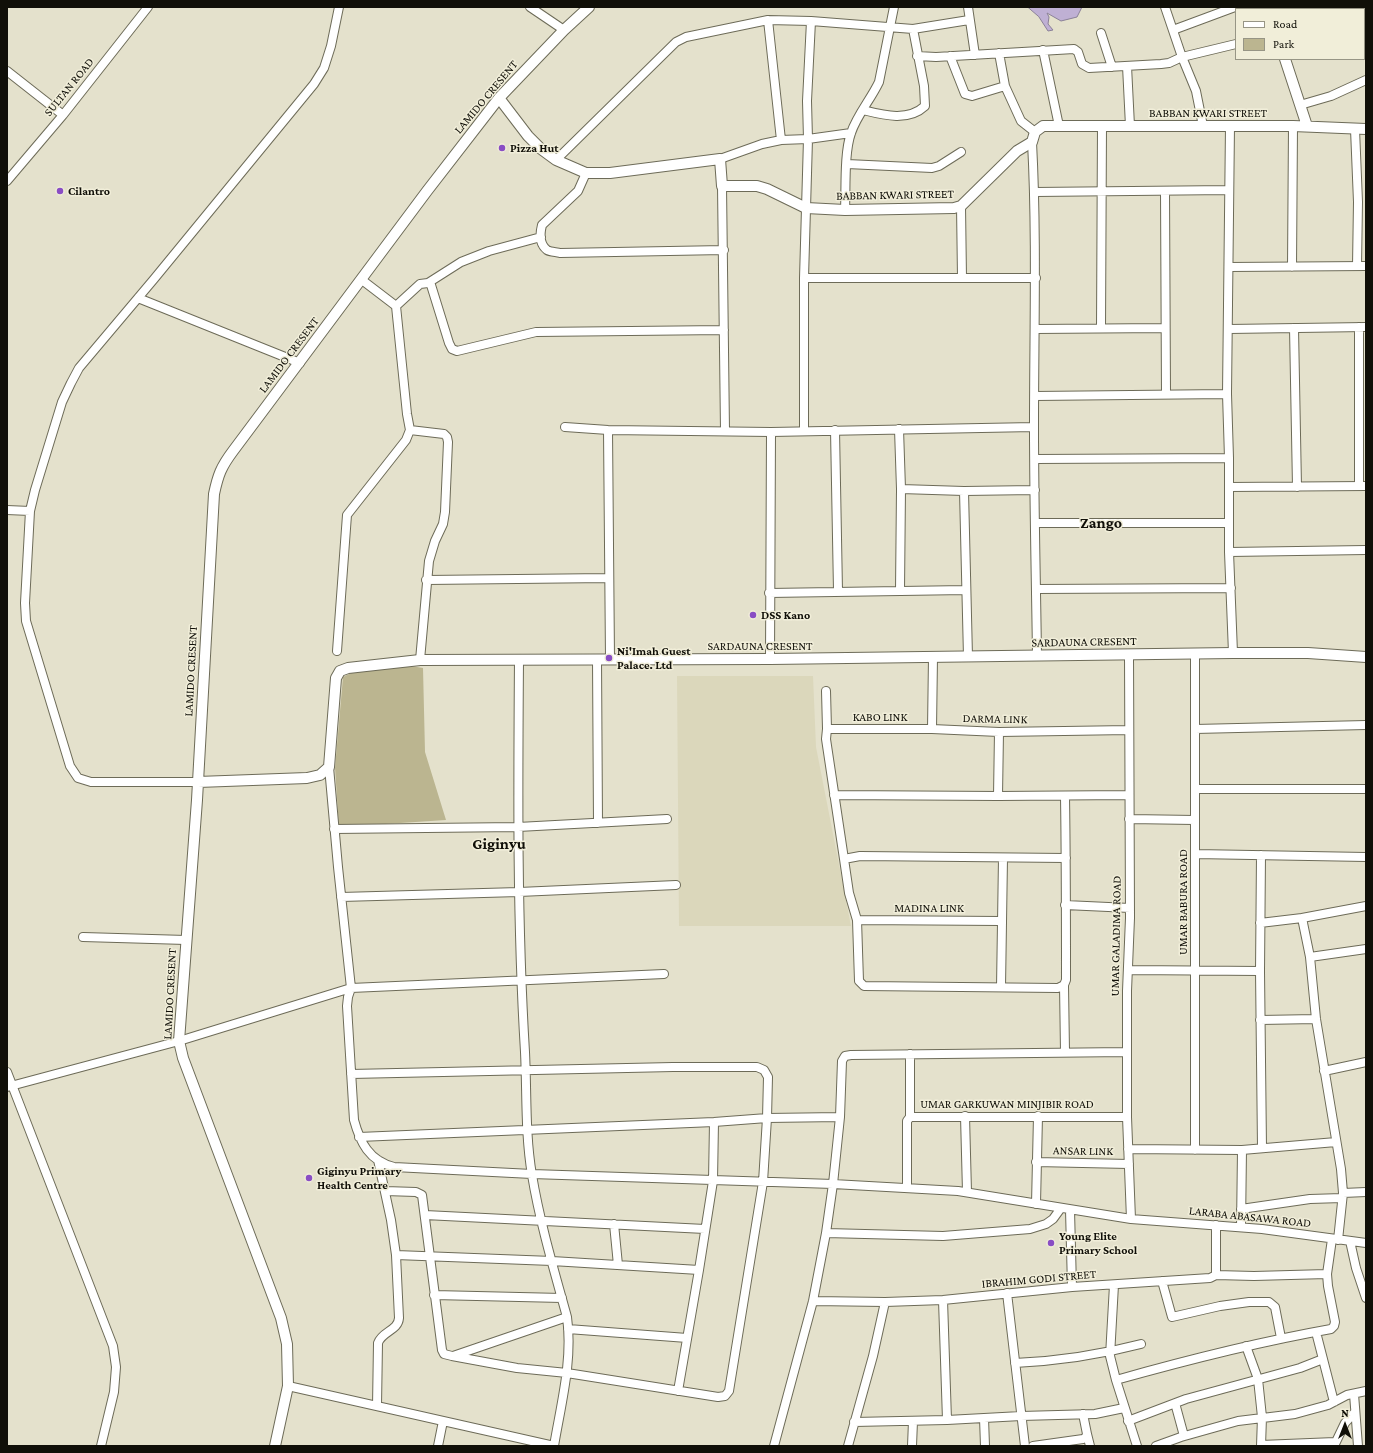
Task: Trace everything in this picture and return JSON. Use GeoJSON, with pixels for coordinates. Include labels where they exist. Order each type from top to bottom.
{"type":"FeatureCollection","features":[{"type":"Feature","properties":{"kind":"street"},"geometry":{"type":"LineString","coordinates":[[329,767],[320,775],[307,778],[198,782],[91,782],[78,778],[70,766],[26,621],[24,602],[30,511],[62,402],[71,383],[79,368],[314,84],[324,68],[340,7]]}},
{"type":"Feature","properties":{"kind":"street"},"geometry":{"type":"LineString","coordinates":[[530,7],[564,30]]}},
{"type":"Feature","properties":{"kind":"street","name":"LAMIDO CRESENT"},"geometry":{"type":"LineString","coordinates":[[275,1446],[288,1386],[287,1344],[281,1318],[183,1058],[179,1041],[198,782],[214,494],[217,477],[233,451],[427,191],[499,98],[564,30],[589,7]]}},
{"type":"Feature","properties":{"kind":"street"},"geometry":{"type":"LineString","coordinates":[[845,210],[848,147],[851,133],[857,119],[879,82],[884,64],[889,27],[894,7]]}},
{"type":"Feature","properties":{"kind":"street"},"geometry":{"type":"LineString","coordinates":[[968,7],[975,55]]}},
{"type":"Feature","properties":{"kind":"street"},"geometry":{"type":"LineString","coordinates":[[1165,7],[1182,57],[1196,91],[1203,126]]}},
{"type":"Feature","properties":{"kind":"street"},"geometry":{"type":"LineString","coordinates":[[1173,30],[1235,7]]}},
{"type":"Feature","properties":{"kind":"street","name":"SULTAN ROAD"},"geometry":{"type":"LineString","coordinates":[[7,181],[63,115],[144,9]]}},
{"type":"Feature","properties":{"kind":"street"},"geometry":{"type":"LineString","coordinates":[[556,160],[676,42],[682,38],[768,20],[811,21],[913,29],[970,20]]}},
{"type":"Feature","properties":{"kind":"street"},"geometry":{"type":"LineString","coordinates":[[768,20],[781,140]]}},
{"type":"Feature","properties":{"kind":"street"},"geometry":{"type":"LineString","coordinates":[[804,431],[804,278],[808,139],[807,101],[811,21]]}},
{"type":"Feature","properties":{"kind":"street"},"geometry":{"type":"LineString","coordinates":[[863,110],[894,116],[916,112],[925,106],[924,86],[913,29]]}},
{"type":"Feature","properties":{"kind":"street"},"geometry":{"type":"LineString","coordinates":[[1100,33],[1112,67]]}},
{"type":"Feature","properties":{"kind":"street"},"geometry":{"type":"LineString","coordinates":[[917,56],[936,57],[1074,49],[1078,52],[1082,64],[1089,68],[1169,63],[1182,57],[1235,44]]}},
{"type":"Feature","properties":{"kind":"street"},"geometry":{"type":"LineString","coordinates":[[1043,50],[1059,126]]}},
{"type":"Feature","properties":{"kind":"street"},"geometry":{"type":"LineString","coordinates":[[999,53],[1005,86],[1021,121],[1033,137],[1036,278],[1034,427],[1037,656]]}},
{"type":"Feature","properties":{"kind":"street"},"geometry":{"type":"LineString","coordinates":[[950,56],[965,94],[968,96],[1005,86]]}},
{"type":"Feature","properties":{"kind":"street"},"geometry":{"type":"LineString","coordinates":[[1285,60],[1307,126]]}},
{"type":"Feature","properties":{"kind":"street"},"geometry":{"type":"LineString","coordinates":[[1126,66],[1130,126]]}},
{"type":"Feature","properties":{"kind":"street"},"geometry":{"type":"LineString","coordinates":[[7,71],[63,115]]}},
{"type":"Feature","properties":{"kind":"street"},"geometry":{"type":"LineString","coordinates":[[1300,105],[1331,96],[1366,80]]}},
{"type":"Feature","properties":{"kind":"street"},"geometry":{"type":"LineString","coordinates":[[499,98],[528,136],[541,149],[556,160],[586,173],[610,173],[720,159],[762,144],[781,140],[808,139],[851,133]]}},
{"type":"Feature","properties":{"kind":"street"},"geometry":{"type":"LineString","coordinates":[[1101,328],[1102,125]]}},
{"type":"Feature","properties":{"kind":"street","name":"BABBAN KWARI STREET"},"geometry":{"type":"LineString","coordinates":[[722,186],[757,186],[767,189],[806,208],[845,210],[954,208],[961,206],[1043,126],[1307,126],[1366,129]]}},
{"type":"Feature","properties":{"kind":"street"},"geometry":{"type":"LineString","coordinates":[[1230,126],[1229,329],[1227,394],[1229,552],[1233,653]]}},
{"type":"Feature","properties":{"kind":"street"},"geometry":{"type":"LineString","coordinates":[[1292,267],[1293,126]]}},
{"type":"Feature","properties":{"kind":"street"},"geometry":{"type":"LineString","coordinates":[[1229,267],[1362,266],[1362,202],[1355,129]]}},
{"type":"Feature","properties":{"kind":"street"},"geometry":{"type":"LineString","coordinates":[[847,164],[932,168],[939,166],[961,152]]}},
{"type":"Feature","properties":{"kind":"street"},"geometry":{"type":"LineString","coordinates":[[720,159],[724,250],[725,431]]}},
{"type":"Feature","properties":{"kind":"street"},"geometry":{"type":"LineString","coordinates":[[586,173],[578,191],[542,225],[540,233],[542,243],[548,250],[560,253],[724,250]]}},
{"type":"Feature","properties":{"kind":"street"},"geometry":{"type":"LineString","coordinates":[[1035,192],[1229,190]]}},
{"type":"Feature","properties":{"kind":"street"},"geometry":{"type":"LineString","coordinates":[[1165,191],[1166,394]]}},
{"type":"Feature","properties":{"kind":"street"},"geometry":{"type":"LineString","coordinates":[[961,206],[962,278]]}},
{"type":"Feature","properties":{"kind":"street"},"geometry":{"type":"LineString","coordinates":[[396,306],[420,284],[428,283],[461,262],[541,237]]}},
{"type":"Feature","properties":{"kind":"street"},"geometry":{"type":"LineString","coordinates":[[804,278],[1036,278]]}},
{"type":"Feature","properties":{"kind":"street"},"geometry":{"type":"LineString","coordinates":[[337,652],[347,515],[406,440],[410,430],[396,306],[362,280]]}},
{"type":"Feature","properties":{"kind":"street"},"geometry":{"type":"LineString","coordinates":[[428,283],[431,285],[449,343],[452,349],[457,351],[536,332],[724,330]]}},
{"type":"Feature","properties":{"kind":"street"},"geometry":{"type":"LineString","coordinates":[[138,298],[300,363]]}},
{"type":"Feature","properties":{"kind":"street"},"geometry":{"type":"LineString","coordinates":[[1229,329],[1363,327],[1363,486],[1229,487]]}},
{"type":"Feature","properties":{"kind":"street"},"geometry":{"type":"LineString","coordinates":[[1035,329],[1165,328]]}},
{"type":"Feature","properties":{"kind":"street"},"geometry":{"type":"LineString","coordinates":[[1294,328],[1297,487]]}},
{"type":"Feature","properties":{"kind":"street"},"geometry":{"type":"LineString","coordinates":[[1034,396],[1227,394]]}},
{"type":"Feature","properties":{"kind":"street"},"geometry":{"type":"LineString","coordinates":[[564,427],[608,430],[771,432],[1034,427]]}},
{"type":"Feature","properties":{"kind":"street"},"geometry":{"type":"LineString","coordinates":[[899,429],[902,490],[900,590]]}},
{"type":"Feature","properties":{"kind":"street"},"geometry":{"type":"LineString","coordinates":[[410,430],[444,434],[448,437],[445,512],[443,524],[435,541],[429,561],[426,580],[420,660]]}},
{"type":"Feature","properties":{"kind":"street"},"geometry":{"type":"LineString","coordinates":[[608,430],[608,578],[610,659]]}},
{"type":"Feature","properties":{"kind":"street"},"geometry":{"type":"LineString","coordinates":[[836,430],[838,591]]}},
{"type":"Feature","properties":{"kind":"street"},"geometry":{"type":"LineString","coordinates":[[770,660],[769,593],[771,432]]}},
{"type":"Feature","properties":{"kind":"street"},"geometry":{"type":"LineString","coordinates":[[1035,458],[1229,458]]}},
{"type":"Feature","properties":{"kind":"street"},"geometry":{"type":"LineString","coordinates":[[902,490],[1035,490]]}},
{"type":"Feature","properties":{"kind":"street"},"geometry":{"type":"LineString","coordinates":[[964,491],[968,657]]}},
{"type":"Feature","properties":{"kind":"street"},"geometry":{"type":"LineString","coordinates":[[7,510],[30,511]]}},
{"type":"Feature","properties":{"kind":"street"},"geometry":{"type":"LineString","coordinates":[[1035,523],[1229,523]]}},
{"type":"Feature","properties":{"kind":"street"},"geometry":{"type":"LineString","coordinates":[[1229,552],[1366,550]]}},
{"type":"Feature","properties":{"kind":"street"},"geometry":{"type":"LineString","coordinates":[[426,580],[608,578]]}},
{"type":"Feature","properties":{"kind":"street"},"geometry":{"type":"LineString","coordinates":[[1036,589],[1231,588]]}},
{"type":"Feature","properties":{"kind":"street"},"geometry":{"type":"LineString","coordinates":[[769,593],[966,590]]}},
{"type":"Feature","properties":{"kind":"street","name":"SARDAUNA CRESENT"},"geometry":{"type":"LineString","coordinates":[[329,767],[336,678],[340,671],[348,668],[420,660],[770,660],[1233,653],[1308,653],[1366,658]]}},
{"type":"Feature","properties":{"kind":"street","name":"UMAR GALADIMA ROAD"},"geometry":{"type":"LineString","coordinates":[[1129,654],[1130,908],[1127,1117],[1130,1218]]}},
{"type":"Feature","properties":{"kind":"street","name":"UMAR BABURA ROAD"},"geometry":{"type":"LineString","coordinates":[[1195,654],[1195,1150]]}},
{"type":"Feature","properties":{"kind":"street"},"geometry":{"type":"LineString","coordinates":[[932,729],[933,657]]}},
{"type":"Feature","properties":{"kind":"street"},"geometry":{"type":"LineString","coordinates":[[597,659],[598,823]]}},
{"type":"Feature","properties":{"kind":"street"},"geometry":{"type":"LineString","coordinates":[[288,1386],[554,1446],[567,1373],[568,1329],[567,1317],[541,1221],[532,1174],[527,1130],[519,892],[519,660]]}},
{"type":"Feature","properties":{"kind":"street"},"geometry":{"type":"LineString","coordinates":[[826,691],[828,729],[826,740],[849,893],[857,920],[859,981],[864,986],[1058,988],[1064,985]]}},
{"type":"Feature","properties":{"kind":"street"},"geometry":{"type":"LineString","coordinates":[[1195,729],[1366,725]]}},
{"type":"Feature","properties":{"kind":"street","name":"KABO LINK"},"geometry":{"type":"LineString","coordinates":[[828,729],[932,729]]}},
{"type":"Feature","properties":{"kind":"street","name":"DARMA LINK"},"geometry":{"type":"LineString","coordinates":[[932,729],[999,732],[1129,730]]}},
{"type":"Feature","properties":{"kind":"street"},"geometry":{"type":"LineString","coordinates":[[998,796],[999,732]]}},
{"type":"Feature","properties":{"kind":"street"},"geometry":{"type":"LineString","coordinates":[[329,767],[351,988],[347,1006],[354,1120],[359,1137],[367,1150],[378,1160],[396,1255],[399,1323],[381,1338],[378,1343],[377,1406]]}},
{"type":"Feature","properties":{"kind":"street"},"geometry":{"type":"LineString","coordinates":[[1195,789],[1366,789]]}},
{"type":"Feature","properties":{"kind":"street"},"geometry":{"type":"LineString","coordinates":[[834,795],[1129,796]]}},
{"type":"Feature","properties":{"kind":"street"},"geometry":{"type":"LineString","coordinates":[[1065,796],[1065,1052]]}},
{"type":"Feature","properties":{"kind":"street"},"geometry":{"type":"LineString","coordinates":[[334,829],[518,827],[667,819]]}},
{"type":"Feature","properties":{"kind":"street"},"geometry":{"type":"LineString","coordinates":[[1129,819],[1195,820]]}},
{"type":"Feature","properties":{"kind":"street"},"geometry":{"type":"LineString","coordinates":[[1195,854],[1366,857]]}},
{"type":"Feature","properties":{"kind":"street"},"geometry":{"type":"LineString","coordinates":[[1262,855],[1260,924],[1262,1148]]}},
{"type":"Feature","properties":{"kind":"street"},"geometry":{"type":"LineString","coordinates":[[844,859],[860,856],[1066,858]]}},
{"type":"Feature","properties":{"kind":"street"},"geometry":{"type":"LineString","coordinates":[[1001,987],[1003,858]]}},
{"type":"Feature","properties":{"kind":"street"},"geometry":{"type":"LineString","coordinates":[[341,897],[519,892],[676,885]]}},
{"type":"Feature","properties":{"kind":"street"},"geometry":{"type":"LineString","coordinates":[[1065,905],[1130,908]]}},
{"type":"Feature","properties":{"kind":"street"},"geometry":{"type":"LineString","coordinates":[[1260,924],[1366,906]]}},
{"type":"Feature","properties":{"kind":"street"},"geometry":{"type":"LineString","coordinates":[[1116,1380],[1176,1363],[1246,1346],[1331,1329],[1334,1326],[1335,1322],[1327,1274],[1335,1240],[1342,1195],[1341,1169],[1316,1019],[1310,957],[1302,918]]}},
{"type":"Feature","properties":{"kind":"street","name":"MADINA LINK"},"geometry":{"type":"LineString","coordinates":[[857,920],[1001,921]]}},
{"type":"Feature","properties":{"kind":"street"},"geometry":{"type":"LineString","coordinates":[[83,937],[186,940]]}},
{"type":"Feature","properties":{"kind":"street"},"geometry":{"type":"LineString","coordinates":[[1310,957],[1366,949]]}},
{"type":"Feature","properties":{"kind":"street"},"geometry":{"type":"LineString","coordinates":[[1128,970],[1260,971]]}},
{"type":"Feature","properties":{"kind":"street"},"geometry":{"type":"LineString","coordinates":[[10,1086],[179,1041],[351,988],[664,974]]}},
{"type":"Feature","properties":{"kind":"street"},"geometry":{"type":"LineString","coordinates":[[1260,1020],[1316,1019]]}},
{"type":"Feature","properties":{"kind":"street"},"geometry":{"type":"LineString","coordinates":[[774,1446],[813,1301],[826,1233],[834,1184],[840,1117],[842,1061],[845,1056],[1127,1052]]}},
{"type":"Feature","properties":{"kind":"street"},"geometry":{"type":"LineString","coordinates":[[910,1054],[910,1117]]}},
{"type":"Feature","properties":{"kind":"street"},"geometry":{"type":"LineString","coordinates":[[1324,1071],[1366,1062]]}},
{"type":"Feature","properties":{"kind":"street"},"geometry":{"type":"LineString","coordinates":[[351,1074],[672,1066],[757,1067],[764,1070],[768,1077],[768,1118],[763,1182],[729,1391],[725,1396],[718,1397],[567,1373],[517,1368],[444,1354],[442,1350],[434,1295],[422,1195],[419,1193],[385,1191]]}},
{"type":"Feature","properties":{"kind":"street"},"geometry":{"type":"LineString","coordinates":[[7,1072],[10,1086],[113,1346],[116,1367],[114,1392],[101,1446]]}},
{"type":"Feature","properties":{"kind":"street"},"geometry":{"type":"LineString","coordinates":[[965,1116],[967,1192]]}},
{"type":"Feature","properties":{"kind":"street"},"geometry":{"type":"LineString","coordinates":[[1036,1204],[1038,1116]]}},
{"type":"Feature","properties":{"kind":"street"},"geometry":{"type":"LineString","coordinates":[[359,1137],[714,1122],[768,1118],[840,1117]]}},
{"type":"Feature","properties":{"kind":"street","name":"UMAR GARKUWAN MINJIBIR ROAD"},"geometry":{"type":"LineString","coordinates":[[907,1188],[907,1121],[910,1117],[1127,1117]]}},
{"type":"Feature","properties":{"kind":"street"},"geometry":{"type":"LineString","coordinates":[[678,1391],[713,1180],[714,1122]]}},
{"type":"Feature","properties":{"kind":"street"},"geometry":{"type":"LineString","coordinates":[[1128,1149],[1242,1150],[1336,1142]]}},
{"type":"Feature","properties":{"kind":"street"},"geometry":{"type":"LineString","coordinates":[[1241,1227],[1242,1150]]}},
{"type":"Feature","properties":{"kind":"street","name":"LARABA ABASAWA ROAD"},"geometry":{"type":"LineString","coordinates":[[378,1160],[386,1165],[394,1167],[532,1174],[834,1184],[967,1192],[1070,1210],[1130,1218],[1241,1227],[1366,1243]]}},
{"type":"Feature","properties":{"kind":"street","name":"ANSAR LINK"},"geometry":{"type":"LineString","coordinates":[[1036,1162],[1129,1164]]}},
{"type":"Feature","properties":{"kind":"street"},"geometry":{"type":"LineString","coordinates":[[1241,1209],[1366,1192]]}},
{"type":"Feature","properties":{"kind":"street"},"geometry":{"type":"LineString","coordinates":[[826,1233],[943,1236],[1030,1229],[1046,1224],[1053,1219],[1061,1208]]}},
{"type":"Feature","properties":{"kind":"street"},"geometry":{"type":"LineString","coordinates":[[1070,1210],[1072,1287]]}},
{"type":"Feature","properties":{"kind":"street"},"geometry":{"type":"LineString","coordinates":[[425,1215],[705,1229]]}},
{"type":"Feature","properties":{"kind":"street"},"geometry":{"type":"LineString","coordinates":[[614,1224],[618,1265]]}},
{"type":"Feature","properties":{"kind":"street"},"geometry":{"type":"LineString","coordinates":[[1216,1225],[1216,1275]]}},
{"type":"Feature","properties":{"kind":"street"},"geometry":{"type":"LineString","coordinates":[[1350,1242],[1356,1268],[1366,1298]]}},
{"type":"Feature","properties":{"kind":"street"},"geometry":{"type":"LineString","coordinates":[[396,1255],[552,1261],[699,1270]]}},
{"type":"Feature","properties":{"kind":"street","name":"IBRAHIM GODI STREET"},"geometry":{"type":"LineString","coordinates":[[813,1301],[885,1302],[943,1300],[1072,1287],[1210,1278],[1216,1275],[1254,1276],[1327,1274]]}},
{"type":"Feature","properties":{"kind":"street"},"geometry":{"type":"LineString","coordinates":[[1162,1281],[1172,1317],[1220,1306],[1249,1302],[1269,1302],[1275,1307],[1281,1338]]}},
{"type":"Feature","properties":{"kind":"street"},"geometry":{"type":"LineString","coordinates":[[1114,1284],[1110,1352],[1111,1361],[1124,1408],[1137,1446]]}},
{"type":"Feature","properties":{"kind":"street"},"geometry":{"type":"LineString","coordinates":[[1007,1293],[1025,1446]]}},
{"type":"Feature","properties":{"kind":"street"},"geometry":{"type":"LineString","coordinates":[[434,1295],[562,1298]]}},
{"type":"Feature","properties":{"kind":"street"},"geometry":{"type":"LineString","coordinates":[[943,1300],[947,1420]]}},
{"type":"Feature","properties":{"kind":"street"},"geometry":{"type":"LineString","coordinates":[[848,1446],[873,1356],[885,1302]]}},
{"type":"Feature","properties":{"kind":"street"},"geometry":{"type":"LineString","coordinates":[[452,1356],[567,1317]]}},
{"type":"Feature","properties":{"kind":"street"},"geometry":{"type":"LineString","coordinates":[[568,1329],[687,1338]]}},
{"type":"Feature","properties":{"kind":"street"},"geometry":{"type":"LineString","coordinates":[[1316,1332],[1334,1402]]}},
{"type":"Feature","properties":{"kind":"street"},"geometry":{"type":"LineString","coordinates":[[1015,1363],[1056,1361],[1110,1352],[1141,1344]]}},
{"type":"Feature","properties":{"kind":"street"},"geometry":{"type":"LineString","coordinates":[[1246,1346],[1258,1379],[1262,1417],[1261,1446],[1334,1444],[1345,1423],[1355,1412]]}},
{"type":"Feature","properties":{"kind":"street"},"geometry":{"type":"LineString","coordinates":[[1128,1421],[1186,1398],[1300,1368],[1323,1359]]}},
{"type":"Feature","properties":{"kind":"street"},"geometry":{"type":"LineString","coordinates":[[1156,1446],[1184,1436],[1238,1421],[1295,1414],[1328,1405],[1354,1394],[1366,1391]]}},
{"type":"Feature","properties":{"kind":"street"},"geometry":{"type":"LineString","coordinates":[[1354,1394],[1358,1446]]}},
{"type":"Feature","properties":{"kind":"street"},"geometry":{"type":"LineString","coordinates":[[1175,1403],[1184,1436]]}},
{"type":"Feature","properties":{"kind":"street"},"geometry":{"type":"LineString","coordinates":[[854,1422],[947,1420],[1083,1414],[1107,1412],[1124,1408]]}},
{"type":"Feature","properties":{"kind":"street"},"geometry":{"type":"LineString","coordinates":[[1083,1414],[1090,1446]]}},
{"type":"Feature","properties":{"kind":"street"},"geometry":{"type":"LineString","coordinates":[[984,1418],[985,1446]]}},
{"type":"Feature","properties":{"kind":"street"},"geometry":{"type":"LineString","coordinates":[[438,1446],[443,1420]]}},
{"type":"Feature","properties":{"kind":"street"},"geometry":{"type":"LineString","coordinates":[[912,1446],[913,1421]]}},
{"type":"Feature","properties":{"kind":"street"},"geometry":{"type":"LineString","coordinates":[[1033,1446],[1083,1439],[1087,1434]]}},
{"type":"Feature","properties":{"kind":"shaded area"},"geometry":{"type":"Polygon","coordinates":[[[1028,7],[1082,7],[1077,17],[1061,21],[1047,13],[1049,17],[1048,24],[1053,30],[1048,31],[1039,17],[1028,7]]]}},
{"type":"Feature","properties":{"kind":"shaded area"},"geometry":{"type":"Polygon","coordinates":[[[677,676],[813,676],[816,747],[851,926],[679,926],[677,676]]]}},
{"type":"Feature","properties":{"kind":"green space"},"geometry":{"type":"Polygon","coordinates":[[[411,666],[423,668],[425,752],[446,820],[339,827],[335,768],[343,677],[353,672],[411,666]]]}},
{"type":"Feature","properties":{"kind":"place","name":"Pizza Hut"},"geometry":{"type":"Point","coordinates":[502,148]}},
{"type":"Feature","properties":{"kind":"place","name":"Cilantro"},"geometry":{"type":"Point","coordinates":[60,191]}},
{"type":"Feature","properties":{"kind":"place","name":"DSS Kano"},"geometry":{"type":"Point","coordinates":[753,615]}},
{"type":"Feature","properties":{"kind":"place","name":"Ni'Imah Guest Palace. Ltd"},"geometry":{"type":"Point","coordinates":[609,658]}},
{"type":"Feature","properties":{"kind":"place","name":"Giginyu Primary Health Centre"},"geometry":{"type":"Point","coordinates":[309,1178]}},
{"type":"Feature","properties":{"kind":"place","name":"Young Elite Primary School"},"geometry":{"type":"Point","coordinates":[1051,1243]}},
{"type":"Feature","properties":{"kind":"district","name":"Zango"},"geometry":{"type":"Point","coordinates":[1101,523]}},
{"type":"Feature","properties":{"kind":"district","name":"Giginyu"},"geometry":{"type":"Point","coordinates":[499,844]}}]}
